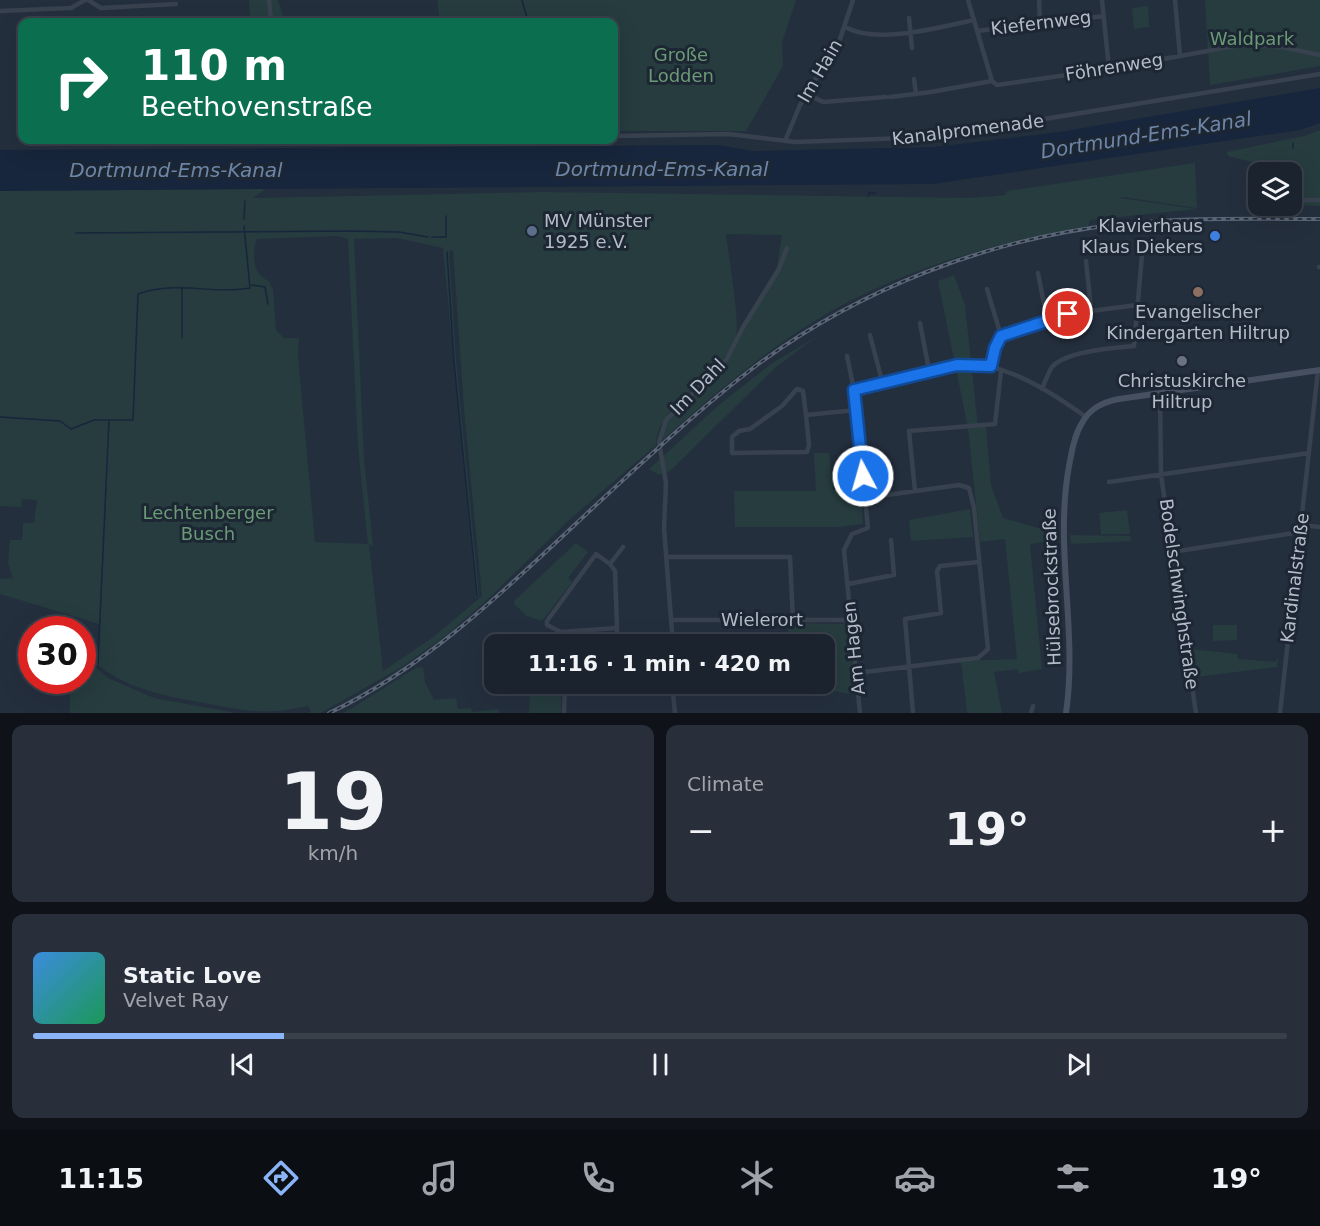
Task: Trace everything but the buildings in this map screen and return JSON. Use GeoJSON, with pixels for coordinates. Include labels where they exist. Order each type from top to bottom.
{"type":"FeatureCollection","features":[{"type":"Feature","properties":{"kind":"street"},"geometry":{"type":"LineString","coordinates":[[0,11],[71,8],[86,0],[101,8],[176,4]]}},
{"type":"Feature","properties":{"kind":"street"},"geometry":{"type":"LineString","coordinates":[[269,0],[271,18]]}},
{"type":"Feature","properties":{"kind":"street","name":"Im Hain"},"geometry":{"type":"LineString","coordinates":[[785,141],[788,130],[845,27],[853,0]]}},
{"type":"Feature","properties":{"kind":"street"},"geometry":{"type":"LineString","coordinates":[[968,0],[992,81]]}},
{"type":"Feature","properties":{"kind":"street"},"geometry":{"type":"LineString","coordinates":[[1039,0],[1040,24]]}},
{"type":"Feature","properties":{"kind":"street"},"geometry":{"type":"LineString","coordinates":[[1102,0],[1109,69]]}},
{"type":"Feature","properties":{"kind":"street"},"geometry":{"type":"LineString","coordinates":[[1174,0],[1180,57]]}},
{"type":"Feature","properties":{"kind":"street","name":"Kiefernweg"},"geometry":{"type":"LineString","coordinates":[[977,31],[1104,16]]}},
{"type":"Feature","properties":{"kind":"street"},"geometry":{"type":"LineString","coordinates":[[909,18],[912,48]]}},
{"type":"Feature","properties":{"kind":"street"},"geometry":{"type":"LineString","coordinates":[[845,27],[864,34],[910,32],[974,20]]}},
{"type":"Feature","properties":{"kind":"street","name":"Föhrenweg"},"geometry":{"type":"LineString","coordinates":[[807,94],[822,102],[916,94],[992,81],[997,85],[1109,69],[1230,46],[1258,44],[1320,55]]}},
{"type":"Feature","properties":{"kind":"street","name":"Kanalpromenade"},"geometry":{"type":"LineString","coordinates":[[618,136],[729,134],[785,141],[934,137],[1320,74]]}},
{"type":"Feature","properties":{"kind":"street"},"geometry":{"type":"LineString","coordinates":[[914,79],[916,94]]}},
{"type":"Feature","properties":{"kind":"street"},"geometry":{"type":"LineString","coordinates":[[1302,200],[1320,200]]}},
{"type":"Feature","properties":{"kind":"street","name":"Im Dahl"},"geometry":{"type":"LineString","coordinates":[[673,634],[664,528],[666,483],[659,442],[661,428],[666,420],[727,359],[742,329],[779,269],[787,248]]}},
{"type":"Feature","properties":{"kind":"street"},"geometry":{"type":"LineString","coordinates":[[1042,389],[1053,366],[1062,360],[1096,351],[1134,346],[1142,255]]}},
{"type":"Feature","properties":{"kind":"street"},"geometry":{"type":"LineString","coordinates":[[1086,261],[1091,309]]}},
{"type":"Feature","properties":{"kind":"street"},"geometry":{"type":"LineString","coordinates":[[1038,273],[1047,320]]}},
{"type":"Feature","properties":{"kind":"street"},"geometry":{"type":"LineString","coordinates":[[987,289],[1001,336],[995,348],[991,366]]}},
{"type":"Feature","properties":{"kind":"street"},"geometry":{"type":"LineString","coordinates":[[1001,336],[1047,320],[1091,309],[1137,305]]}},
{"type":"Feature","properties":{"kind":"street"},"geometry":{"type":"LineString","coordinates":[[920,323],[929,370]]}},
{"type":"Feature","properties":{"kind":"street"},"geometry":{"type":"LineString","coordinates":[[870,335],[882,381]]}},
{"type":"Feature","properties":{"kind":"street","name":"Am Hagen"},"geometry":{"type":"LineString","coordinates":[[846,356],[854,390],[868,528],[852,534],[844,544],[860,713]]}},
{"type":"Feature","properties":{"kind":"street"},"geometry":{"type":"LineString","coordinates":[[854,390],[882,381],[960,364],[991,366],[1042,389],[1086,417],[1107,402],[1319,370]]}},
{"type":"Feature","properties":{"kind":"street","name":"Kardinalstraße"},"geometry":{"type":"LineString","coordinates":[[1280,713],[1319,370]]}},
{"type":"Feature","properties":{"kind":"street"},"geometry":{"type":"LineString","coordinates":[[915,490],[909,431],[995,424],[1001,371]]}},
{"type":"Feature","properties":{"kind":"street"},"geometry":{"type":"LineString","coordinates":[[797,389],[803,391],[806,415],[809,445],[807,452],[732,453],[732,436],[739,430],[750,429],[782,406],[789,395],[797,389]]}},
{"type":"Feature","properties":{"kind":"street","name":"Bodelschwinghstraße"},"geometry":{"type":"LineString","coordinates":[[1160,393],[1161,475],[1196,713]]}},
{"type":"Feature","properties":{"kind":"street"},"geometry":{"type":"LineString","coordinates":[[806,415],[856,410]]}},
{"type":"Feature","properties":{"kind":"street","name":"Hülsebrockstraße"},"geometry":{"type":"LineString","coordinates":[[1066,713],[1070,649],[1063,520],[1073,443],[1086,417]]}},
{"type":"Feature","properties":{"kind":"street"},"geometry":{"type":"LineString","coordinates":[[1161,475],[1309,453]]}},
{"type":"Feature","properties":{"kind":"street","name":"Bodelschwinghstraße"},"geometry":{"type":"LineString","coordinates":[[1109,482],[1161,475]]}},
{"type":"Feature","properties":{"kind":"street"},"geometry":{"type":"LineString","coordinates":[[857,673],[978,658],[988,649],[969,488],[959,484],[865,498]]}},
{"type":"Feature","properties":{"kind":"street"},"geometry":{"type":"LineString","coordinates":[[1301,525],[1320,527]]}},
{"type":"Feature","properties":{"kind":"street"},"geometry":{"type":"LineString","coordinates":[[1172,552],[1300,532]]}},
{"type":"Feature","properties":{"kind":"street","name":"Am Hagen"},"geometry":{"type":"LineString","coordinates":[[848,584],[894,575],[891,540]]}},
{"type":"Feature","properties":{"kind":"street"},"geometry":{"type":"LineString","coordinates":[[610,564],[623,548]]}},
{"type":"Feature","properties":{"kind":"street"},"geometry":{"type":"LineString","coordinates":[[617,628],[561,632],[547,625],[546,621],[596,555],[610,564],[615,571],[617,628],[617,634]]}},
{"type":"Feature","properties":{"kind":"street"},"geometry":{"type":"LineString","coordinates":[[668,557],[790,557],[793,620]]}},
{"type":"Feature","properties":{"kind":"street"},"geometry":{"type":"LineString","coordinates":[[913,713],[905,619],[941,613],[938,568],[940,566],[979,562]]}},
{"type":"Feature","properties":{"kind":"street","name":"Wielerort"},"geometry":{"type":"LineString","coordinates":[[672,620],[851,620]]}},
{"type":"Feature","properties":{"kind":"street"},"geometry":{"type":"LineString","coordinates":[[564,713],[565,694]]}},
{"type":"Feature","properties":{"kind":"street"},"geometry":{"type":"LineString","coordinates":[[673,694],[675,713]]}},
{"type":"Feature","properties":{"kind":"street"},"geometry":{"type":"LineString","coordinates":[[1031,713],[1033,706]]}},
{"type":"Feature","properties":{"kind":"green space"},"geometry":{"type":"Polygon","coordinates":[[[249,0],[278,0],[284,18],[250,18],[249,0]]]}},
{"type":"Feature","properties":{"kind":"green space","name":"Große Lodden"},"geometry":{"type":"Polygon","coordinates":[[[437,0],[796,0],[782,42],[783,66],[746,131],[618,131],[618,18],[439,18],[437,0]]]}},
{"type":"Feature","properties":{"kind":"green space","name":"Waldpark"},"geometry":{"type":"Polygon","coordinates":[[[1205,0],[1320,0],[1320,66],[1210,85],[1205,0]]]}},
{"type":"Feature","properties":{"kind":"green space"},"geometry":{"type":"Polygon","coordinates":[[[1148,6],[1149,27],[1134,29],[1132,8],[1148,6]]]}},
{"type":"Feature","properties":{"kind":"green space"},"geometry":{"type":"Polygon","coordinates":[[[1320,130],[1320,206],[1302,205],[1302,162],[1252,162],[1228,156],[1227,152],[1304,136],[1320,130]]]}},
{"type":"Feature","properties":{"kind":"green space","name":"Lechtenberger Busch"},"geometry":{"type":"Polygon","coordinates":[[[1195,163],[1197,208],[1120,198],[1197,209],[1090,220],[1088,226],[981,250],[911,273],[813,322],[754,363],[662,440],[661,436],[667,420],[705,386],[729,360],[744,329],[741,326],[777,267],[782,235],[726,234],[735,302],[736,335],[719,365],[668,415],[660,429],[656,445],[569,520],[487,600],[445,636],[400,668],[321,713],[308,713],[311,711],[308,706],[277,711],[237,709],[176,698],[144,689],[114,676],[99,666],[99,624],[96,623],[96,616],[73,616],[0,594],[0,579],[13,578],[8,564],[10,540],[22,540],[23,523],[34,523],[37,500],[22,499],[21,507],[0,506],[0,191],[266,189],[253,198],[541,192],[970,198],[1005,195],[1007,191],[1195,163]],[[337,236],[257,239],[254,257],[256,269],[263,278],[269,281],[273,290],[276,330],[284,338],[299,338],[298,356],[315,542],[368,544],[358,447],[348,239],[337,236]],[[397,238],[354,239],[364,459],[373,546],[369,544],[383,671],[432,638],[482,596],[464,409],[453,250],[449,251],[456,360],[479,596],[476,598],[443,248],[397,238]]]}},
{"type":"Feature","properties":{"kind":"green space"},"geometry":{"type":"Polygon","coordinates":[[[954,275],[965,305],[978,427],[986,427],[991,485],[1003,518],[1056,533],[1054,541],[1030,544],[1042,669],[1018,673],[1018,669],[994,672],[1002,713],[967,713],[961,661],[1017,659],[1005,539],[980,542],[968,428],[938,281],[954,275]]]}},
{"type":"Feature","properties":{"kind":"green space"},"geometry":{"type":"Polygon","coordinates":[[[816,337],[776,367],[670,471],[659,475],[649,469],[720,404],[771,364],[816,337]]]}},
{"type":"Feature","properties":{"kind":"green space"},"geometry":{"type":"Polygon","coordinates":[[[814,453],[829,453],[833,490],[861,490],[863,524],[839,527],[735,527],[734,491],[816,491],[814,453]]]}},
{"type":"Feature","properties":{"kind":"green space"},"geometry":{"type":"Polygon","coordinates":[[[970,509],[973,537],[911,541],[909,520],[970,509]]]}},
{"type":"Feature","properties":{"kind":"green space"},"geometry":{"type":"Polygon","coordinates":[[[1127,510],[1130,534],[1101,534],[1099,513],[1127,510]]]}},
{"type":"Feature","properties":{"kind":"green space"},"geometry":{"type":"Polygon","coordinates":[[[1070,535],[1130,536],[1131,541],[1071,544],[1070,535]]]}},
{"type":"Feature","properties":{"kind":"green space"},"geometry":{"type":"Polygon","coordinates":[[[576,543],[588,552],[568,578],[572,582],[542,621],[527,616],[514,604],[514,601],[576,543]]]}},
{"type":"Feature","properties":{"kind":"green space"},"geometry":{"type":"Polygon","coordinates":[[[787,623],[848,624],[856,695],[835,692],[835,634],[788,634],[787,623]]]}},
{"type":"Feature","properties":{"kind":"green space"},"geometry":{"type":"Polygon","coordinates":[[[1213,625],[1237,625],[1237,640],[1213,641],[1213,625]]]}},
{"type":"Feature","properties":{"kind":"green space"},"geometry":{"type":"Polygon","coordinates":[[[1192,649],[1237,654],[1238,659],[1275,662],[1278,658],[1277,667],[1196,677],[1192,649]]]}},
{"type":"Feature","properties":{"kind":"green space"},"geometry":{"type":"Polygon","coordinates":[[[423,667],[425,682],[434,700],[456,698],[458,709],[471,708],[472,712],[498,709],[500,713],[344,713],[416,668],[423,667]]]}},
{"type":"Feature","properties":{"kind":"green space"},"geometry":{"type":"Polygon","coordinates":[[[96,668],[108,678],[154,698],[236,713],[70,713],[70,694],[96,694],[96,668]]]}},
{"type":"Feature","properties":{"kind":"green space"},"geometry":{"type":"Polygon","coordinates":[[[530,694],[561,694],[561,713],[529,713],[530,694]]]}},
{"type":"Feature","properties":{"kind":"water","name":"Dortmund-Ems-Kanal"},"geometry":{"type":"Polygon","coordinates":[[[1320,88],[1320,123],[1300,130],[933,184],[0,191],[0,150],[718,145],[753,151],[934,147],[1059,132],[1320,88]]]}},
{"type":"Feature","properties":{"kind":"waterway"},"geometry":{"type":"LineString","coordinates":[[522,0],[527,18]]}},
{"type":"Feature","properties":{"kind":"waterway"},"geometry":{"type":"LineString","coordinates":[[1293,143],[1293,148]]}},
{"type":"Feature","properties":{"kind":"waterway"},"geometry":{"type":"LineString","coordinates":[[868,196],[869,193],[876,193]]}},
{"type":"Feature","properties":{"kind":"waterway"},"geometry":{"type":"LineString","coordinates":[[244,219],[245,201]]}},
{"type":"Feature","properties":{"kind":"waterway"},"geometry":{"type":"LineString","coordinates":[[432,237],[446,237],[446,216]]}},
{"type":"Feature","properties":{"kind":"waterway"},"geometry":{"type":"LineString","coordinates":[[0,417],[60,421],[71,429],[94,420],[133,420],[138,294],[165,288],[222,290],[250,288],[244,226]]}},
{"type":"Feature","properties":{"kind":"waterway"},"geometry":{"type":"LineString","coordinates":[[76,233],[351,231],[399,232],[428,237]]}},
{"type":"Feature","properties":{"kind":"waterway"},"geometry":{"type":"LineString","coordinates":[[447,252],[454,362],[477,596]]}},
{"type":"Feature","properties":{"kind":"waterway"},"geometry":{"type":"LineString","coordinates":[[252,285],[265,287],[268,304]]}},
{"type":"Feature","properties":{"kind":"waterway"},"geometry":{"type":"LineString","coordinates":[[182,288],[182,338]]}},
{"type":"Feature","properties":{"kind":"waterway"},"geometry":{"type":"LineString","coordinates":[[98,662],[109,420]]}},
{"type":"Feature","properties":{"kind":"railway"},"geometry":{"type":"LineString","coordinates":[[329,713],[369,692],[442,642],[511,584],[682,427],[757,365],[838,313],[881,291],[972,256],[1065,232],[1165,221],[1320,219]]}},
{"type":"Feature","properties":{"kind":"place","name":"MV Münster 1925 e.V."},"geometry":{"type":"Point","coordinates":[532,231]}},
{"type":"Feature","properties":{"kind":"place","name":"Klavierhaus Klaus Diekers"},"geometry":{"type":"Point","coordinates":[1215,236]}},
{"type":"Feature","properties":{"kind":"place","name":"Evangelischer Kindergarten Hiltrup"},"geometry":{"type":"Point","coordinates":[1198,292]}},
{"type":"Feature","properties":{"kind":"place","name":"Christuskirche Hiltrup"},"geometry":{"type":"Point","coordinates":[1182,361]}},
{"type":"Feature","properties":{"kind":"route"},"geometry":{"type":"LineString","coordinates":[[863,476],[854,390],[882,381],[957,365],[991,366],[995,348],[1001,336],[1068,314]]}}]}
